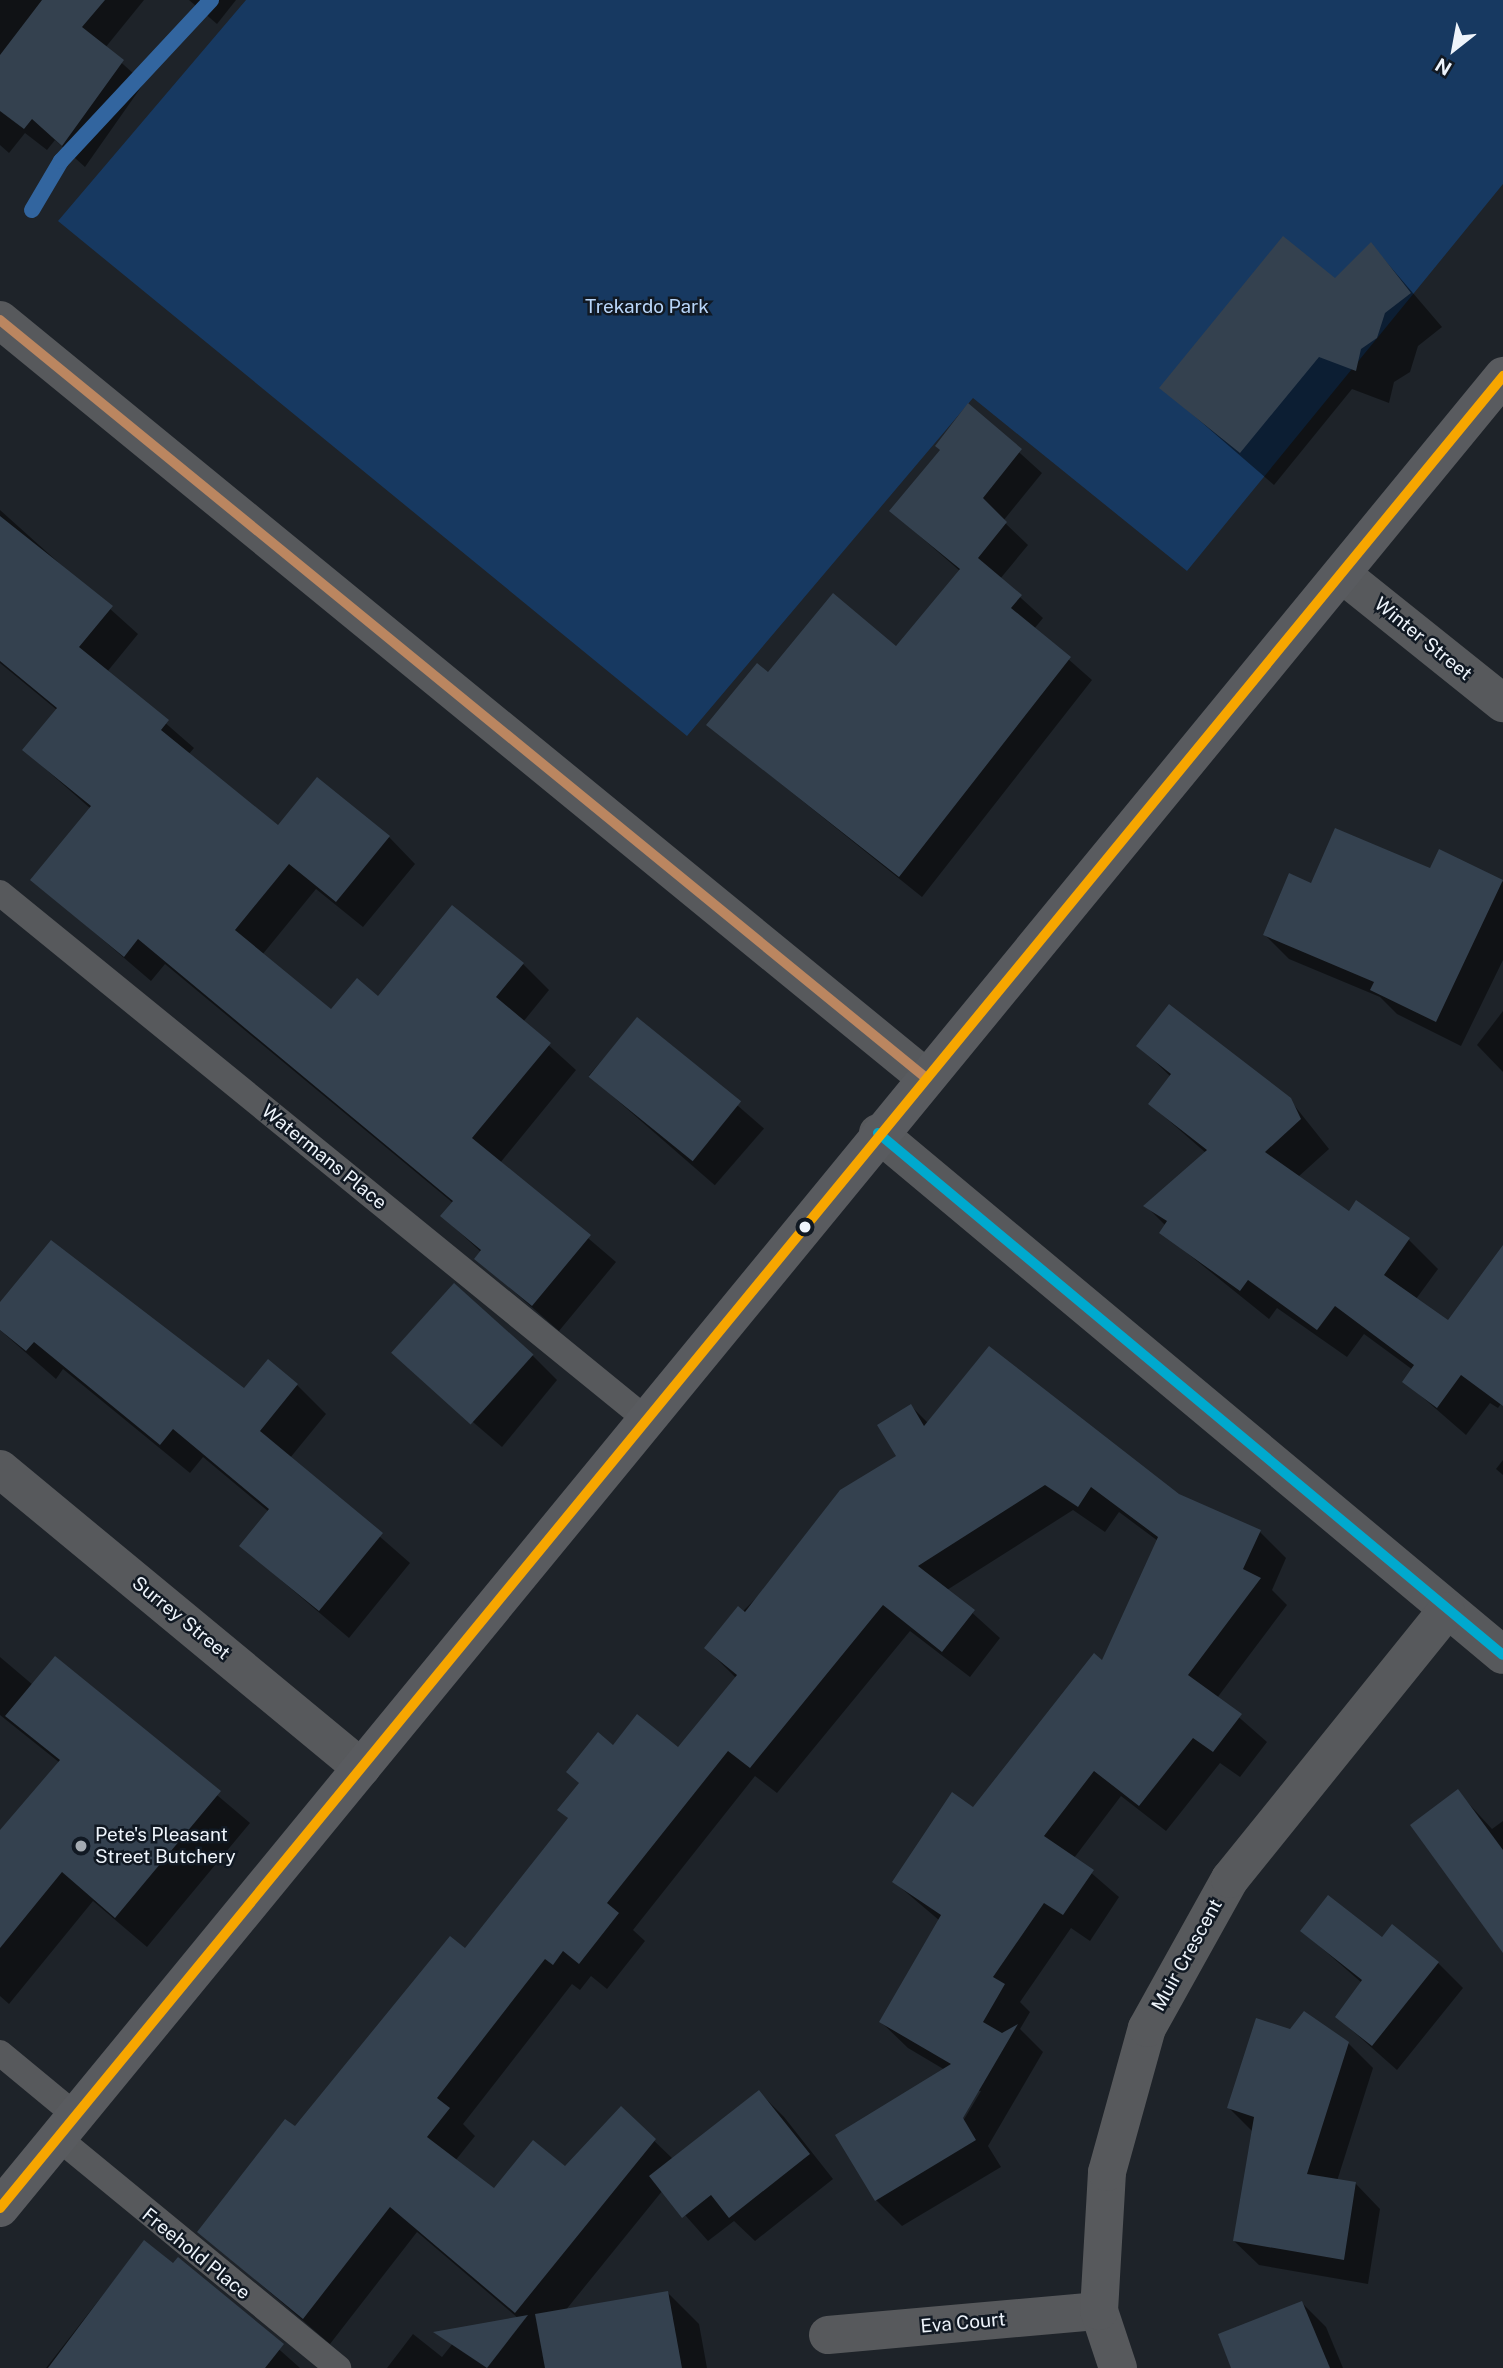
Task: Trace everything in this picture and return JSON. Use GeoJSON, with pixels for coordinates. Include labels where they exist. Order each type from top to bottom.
{"type":"FeatureCollection","features":[{"type":"Feature","properties":{"kind":"street"},"geometry":{"type":"LineString","coordinates":[[0,320],[925,1077]]}},
{"type":"Feature","properties":{"kind":"street"},"geometry":{"type":"LineString","coordinates":[[0,2208],[648,1421],[878,1133],[1343,575],[1503,376]]}},
{"type":"Feature","properties":{"kind":"street","name":"Winter Street"},"geometry":{"type":"LineString","coordinates":[[1343,575],[1503,703]]}},
{"type":"Feature","properties":{"kind":"street"},"geometry":{"type":"LineString","coordinates":[[878,1133],[1503,1656]]}},
{"type":"Feature","properties":{"kind":"street","name":"Surrey Street"},"geometry":{"type":"LineString","coordinates":[[0,1469],[361,1768]]}},
{"type":"Feature","properties":{"kind":"street","name":"Muir Crescent"},"geometry":{"type":"LineString","coordinates":[[1118,2368],[1099,2311],[1107,2172],[1147,2028],[1230,1879],[1447,1611]]}},
{"type":"Feature","properties":{"kind":"street","name":"Eva Court"},"geometry":{"type":"LineString","coordinates":[[828,2335],[1099,2311]]}},
{"type":"Feature","properties":{"kind":"lane","name":"Watermans Place"},"geometry":{"type":"LineString","coordinates":[[0,893],[648,1421]]}},
{"type":"Feature","properties":{"kind":"lane","name":"Freehold Place"},"geometry":{"type":"LineString","coordinates":[[0,2053],[66,2126],[338,2368]]}},
{"type":"Feature","properties":{"kind":"green space","name":"Trekardo Park"},"geometry":{"type":"Polygon","coordinates":[[[246,0],[1503,0],[1503,184],[1187,571],[973,398],[687,736],[58,221],[246,0]]]}},
{"type":"Feature","properties":{"kind":"building"},"geometry":{"type":"Polygon","coordinates":[[[42,0],[105,0],[82,27],[124,60],[62,146],[32,119],[24,129],[0,111],[0,55],[42,0]]]}},
{"type":"Feature","properties":{"kind":"building"},"geometry":{"type":"Polygon","coordinates":[[[1283,236],[1335,278],[1371,242],[1411,293],[1385,313],[1377,338],[1361,349],[1356,371],[1319,357],[1240,453],[1159,388],[1283,236]]]}},
{"type":"Feature","properties":{"kind":"building"},"geometry":{"type":"Polygon","coordinates":[[[968,403],[1022,449],[983,498],[1007,522],[978,558],[1022,595],[1011,608],[1071,657],[899,877],[706,725],[757,663],[768,672],[833,593],[896,646],[960,569],[889,511],[940,450],[935,446],[968,403]]]}},
{"type":"Feature","properties":{"kind":"building"},"geometry":{"type":"Polygon","coordinates":[[[0,516],[113,606],[79,647],[169,720],[161,730],[278,825],[317,777],[390,836],[336,902],[289,864],[235,930],[331,1009],[357,978],[378,996],[452,905],[524,963],[496,997],[551,1043],[472,1138],[591,1235],[532,1306],[474,1259],[481,1250],[440,1216],[453,1201],[138,939],[124,957],[30,880],[91,806],[22,750],[57,708],[0,661],[0,516]]]}},
{"type":"Feature","properties":{"kind":"building"},"geometry":{"type":"Polygon","coordinates":[[[1335,828],[1430,868],[1439,849],[1503,880],[1436,1022],[1370,990],[1374,982],[1263,935],[1289,873],[1311,883],[1335,828]]]}},
{"type":"Feature","properties":{"kind":"building"},"geometry":{"type":"Polygon","coordinates":[[[1169,1004],[1291,1098],[1301,1119],[1265,1152],[1349,1211],[1356,1200],[1410,1238],[1384,1275],[1448,1320],[1503,1245],[1503,1406],[1461,1375],[1437,1408],[1402,1382],[1414,1365],[1335,1306],[1317,1330],[1248,1280],[1240,1291],[1159,1233],[1167,1221],[1143,1206],[1207,1150],[1148,1104],[1171,1074],[1136,1046],[1169,1004]]]}},
{"type":"Feature","properties":{"kind":"building"},"geometry":{"type":"Polygon","coordinates":[[[637,1017],[741,1101],[693,1161],[589,1077],[637,1017]]]}},
{"type":"Feature","properties":{"kind":"building"},"geometry":{"type":"Polygon","coordinates":[[[51,1240],[244,1388],[268,1359],[298,1384],[260,1431],[383,1533],[319,1611],[239,1546],[269,1509],[173,1429],[160,1445],[34,1342],[26,1351],[0,1330],[0,1302],[51,1240]]]}},
{"type":"Feature","properties":{"kind":"building"},"geometry":{"type":"Polygon","coordinates":[[[454,1283],[534,1355],[471,1424],[391,1353],[454,1283]]]}},
{"type":"Feature","properties":{"kind":"building"},"geometry":{"type":"Polygon","coordinates":[[[989,1346],[1179,1494],[1261,1530],[1243,1569],[1261,1578],[1188,1675],[1242,1714],[1213,1752],[1193,1738],[1139,1806],[1094,1771],[1044,1836],[1094,1870],[1063,1915],[1044,1903],[993,1977],[1005,1984],[983,2022],[1002,2033],[1018,2024],[963,2118],[976,2140],[875,2201],[835,2135],[951,2064],[879,2022],[941,1915],[892,1882],[952,1792],[973,1807],[1094,1653],[1102,1660],[1158,1537],[1091,1487],[1078,1507],[1045,1485],[918,1566],[975,1610],[942,1652],[883,1605],[750,1768],[728,1751],[607,1903],[619,1913],[579,1964],[563,1951],[553,1965],[545,1959],[437,2098],[450,2108],[427,2137],[494,2188],[533,2140],[565,2166],[621,2106],[656,2139],[515,2313],[390,2207],[303,2319],[197,2232],[285,2119],[295,2126],[450,1936],[465,1948],[568,1818],[557,1810],[579,1783],[566,1772],[598,1732],[613,1745],[637,1714],[678,1747],[737,1675],[704,1648],[738,1606],[745,1612],[840,1490],[896,1456],[877,1425],[911,1404],[924,1426],[989,1346]]]}},
{"type":"Feature","properties":{"kind":"building"},"geometry":{"type":"Polygon","coordinates":[[[55,1656],[221,1791],[115,1918],[62,1872],[0,1948],[0,1830],[60,1760],[5,1716],[55,1656]]]}},
{"type":"Feature","properties":{"kind":"building"},"geometry":{"type":"Polygon","coordinates":[[[1458,1789],[1503,1850],[1503,1953],[1410,1825],[1458,1789]]]}},
{"type":"Feature","properties":{"kind":"building"},"geometry":{"type":"Polygon","coordinates":[[[1328,1895],[1382,1937],[1392,1924],[1439,1962],[1372,2046],[1335,2017],[1362,1980],[1300,1931],[1328,1895]]]}},
{"type":"Feature","properties":{"kind":"building"},"geometry":{"type":"Polygon","coordinates":[[[1304,2011],[1349,2042],[1307,2174],[1356,2182],[1344,2260],[1233,2241],[1254,2117],[1227,2108],[1256,2018],[1290,2029],[1304,2011]]]}},
{"type":"Feature","properties":{"kind":"building"},"geometry":{"type":"Polygon","coordinates":[[[759,2090],[810,2154],[729,2218],[711,2195],[682,2218],[649,2176],[759,2090]]]}},
{"type":"Feature","properties":{"kind":"building"},"geometry":{"type":"Polygon","coordinates":[[[144,2240],[173,2263],[178,2257],[284,2344],[265,2368],[48,2368],[144,2240]]]}},
{"type":"Feature","properties":{"kind":"building"},"geometry":{"type":"Polygon","coordinates":[[[668,2291],[682,2368],[545,2368],[535,2314],[668,2291]]]}},
{"type":"Feature","properties":{"kind":"building"},"geometry":{"type":"Polygon","coordinates":[[[1302,2301],[1330,2368],[1231,2368],[1218,2334],[1302,2301]]]}},
{"type":"Feature","properties":{"kind":"building"},"geometry":{"type":"Polygon","coordinates":[[[528,2315],[487,2368],[433,2332],[528,2315]]]}},
{"type":"Feature","properties":{"kind":"waterway"},"geometry":{"type":"LineString","coordinates":[[32,210],[61,161],[211,0]]}},
{"type":"Feature","properties":{"kind":"transit line"},"geometry":{"type":"LineString","coordinates":[[0,320],[925,1077]]}},
{"type":"Feature","properties":{"kind":"transit line"},"geometry":{"type":"LineString","coordinates":[[0,2208],[1503,376]]}},
{"type":"Feature","properties":{"kind":"transit line"},"geometry":{"type":"LineString","coordinates":[[878,1133],[1503,1655]]}},
{"type":"Feature","properties":{"kind":"place","name":"Pete's Pleasant Street Butchery"},"geometry":{"type":"Point","coordinates":[81,1846]}}]}
